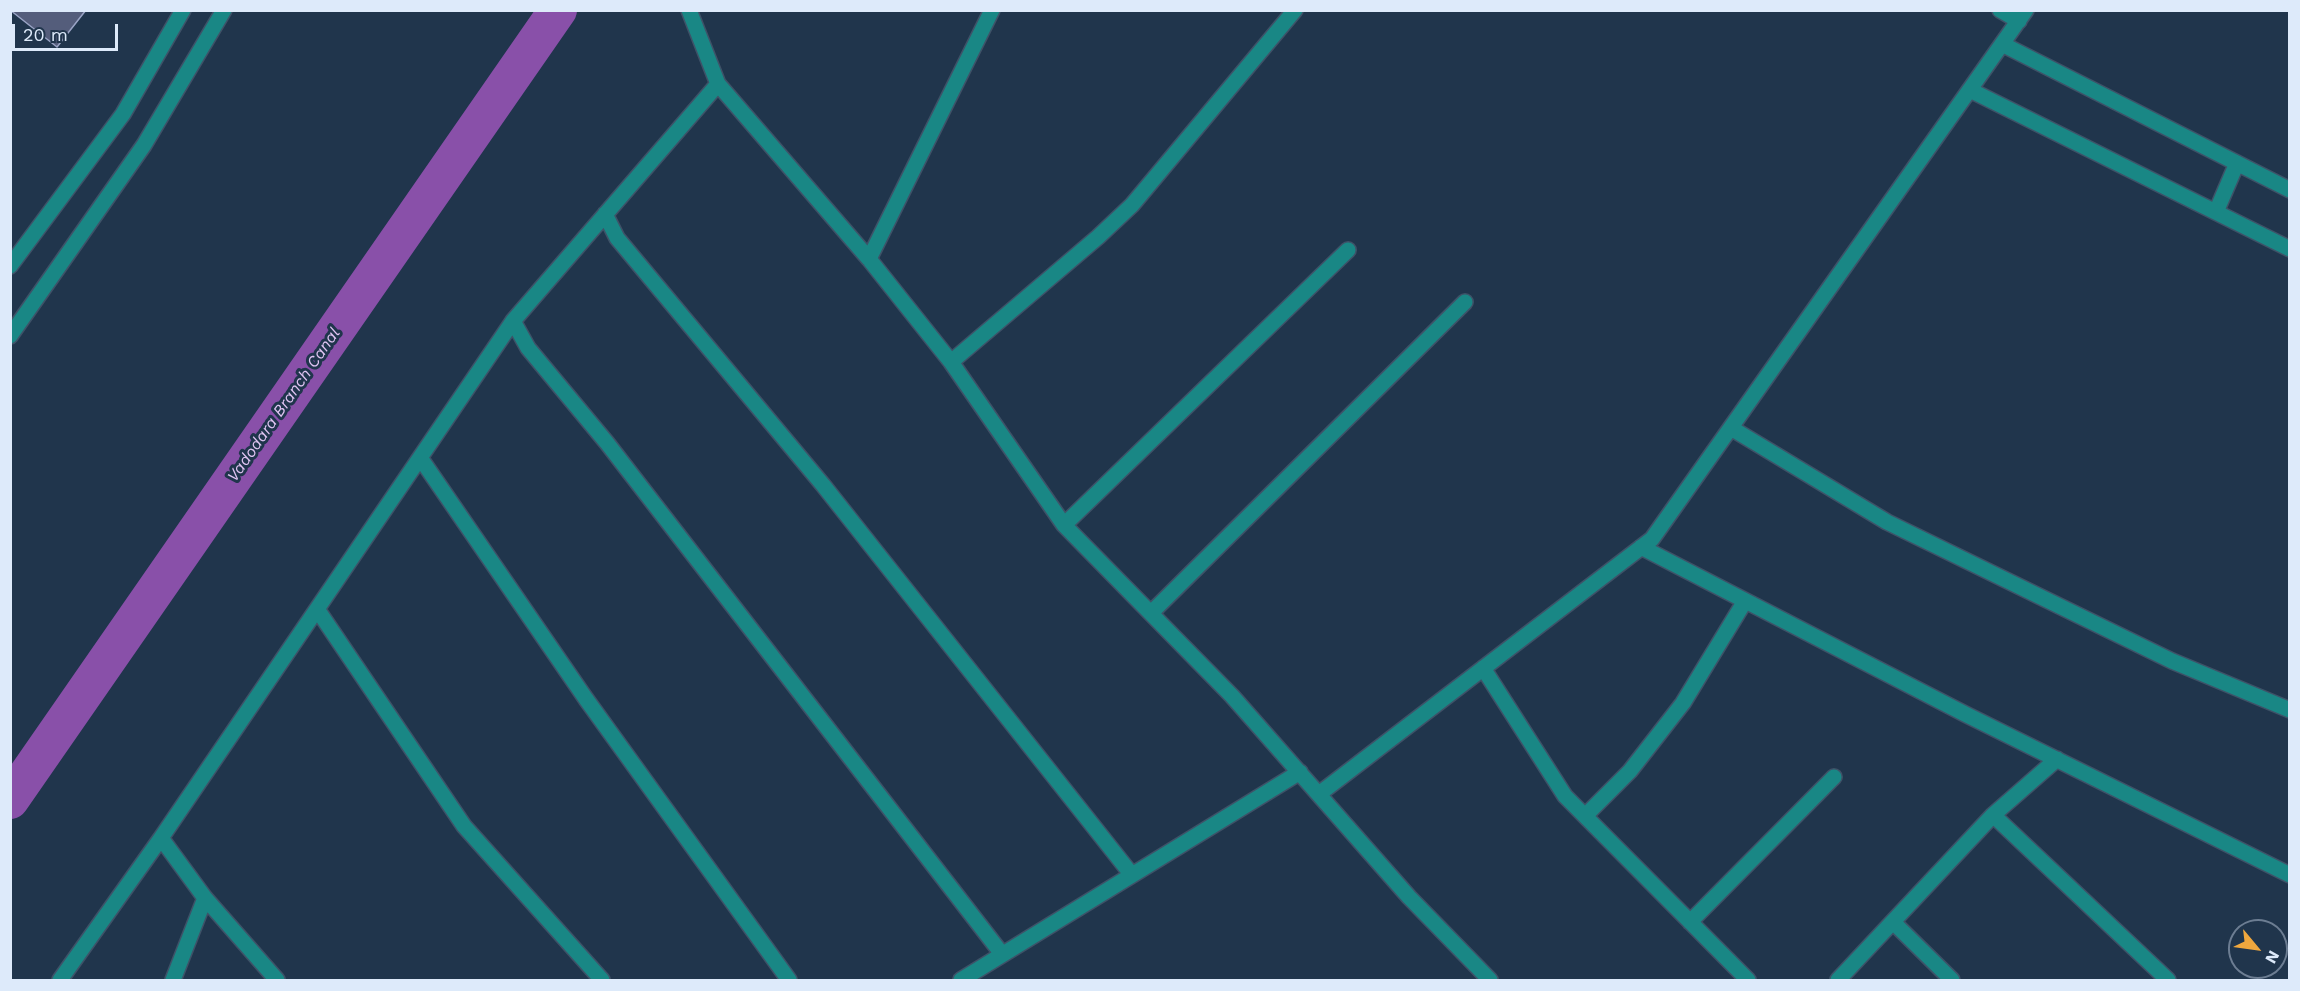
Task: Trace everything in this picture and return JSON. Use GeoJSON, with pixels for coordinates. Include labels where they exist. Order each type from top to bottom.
{"type":"FeatureCollection","features":[{"type":"Feature","properties":{"kind":"street"},"geometry":{"type":"LineString","coordinates":[[10,266],[123,114],[183,10]]}},
{"type":"Feature","properties":{"kind":"street"},"geometry":{"type":"LineString","coordinates":[[10,336],[144,145],[224,10]]}},
{"type":"Feature","properties":{"kind":"street"},"geometry":{"type":"LineString","coordinates":[[868,259],[992,10]]}},
{"type":"Feature","properties":{"kind":"street"},"geometry":{"type":"LineString","coordinates":[[951,362],[1098,237],[1132,205],[1295,10]]}},
{"type":"Feature","properties":{"kind":"street"},"geometry":{"type":"LineString","coordinates":[[1319,794],[1652,539],[2022,16],[2000,10]]}},
{"type":"Feature","properties":{"kind":"street"},"geometry":{"type":"LineString","coordinates":[[694,14],[718,84],[868,259],[951,362],[1064,525],[1232,696],[1409,897],[1490,981]]}},
{"type":"Feature","properties":{"kind":"street"},"geometry":{"type":"LineString","coordinates":[[2002,44],[2289,190]]}},
{"type":"Feature","properties":{"kind":"street"},"geometry":{"type":"LineString","coordinates":[[60,981],[161,838],[513,321],[718,84]]}},
{"type":"Feature","properties":{"kind":"street"},"geometry":{"type":"LineString","coordinates":[[1970,90],[2289,249]]}},
{"type":"Feature","properties":{"kind":"street"},"geometry":{"type":"LineString","coordinates":[[2216,212],[2237,163]]}},
{"type":"Feature","properties":{"kind":"street"},"geometry":{"type":"LineString","coordinates":[[605,214],[617,238],[823,485],[1132,875]]}},
{"type":"Feature","properties":{"kind":"street"},"geometry":{"type":"LineString","coordinates":[[1064,525],[1348,250]]}},
{"type":"Feature","properties":{"kind":"street"},"geometry":{"type":"LineString","coordinates":[[1151,613],[1465,302]]}},
{"type":"Feature","properties":{"kind":"street"},"geometry":{"type":"LineString","coordinates":[[513,321],[528,348],[607,443],[1002,954]]}},
{"type":"Feature","properties":{"kind":"street"},"geometry":{"type":"LineString","coordinates":[[1731,428],[1887,522],[2172,661],[2289,710]]}},
{"type":"Feature","properties":{"kind":"street"},"geometry":{"type":"LineString","coordinates":[[421,459],[586,699],[789,981]]}},
{"type":"Feature","properties":{"kind":"street"},"geometry":{"type":"LineString","coordinates":[[1641,547],[2289,876]]}},
{"type":"Feature","properties":{"kind":"street"},"geometry":{"type":"LineString","coordinates":[[1585,816],[1630,771],[1683,703],[1745,600]]}},
{"type":"Feature","properties":{"kind":"street"},"geometry":{"type":"LineString","coordinates":[[316,609],[464,826],[602,981]]}},
{"type":"Feature","properties":{"kind":"street"},"geometry":{"type":"LineString","coordinates":[[1484,668],[1565,796],[1748,981]]}},
{"type":"Feature","properties":{"kind":"street"},"geometry":{"type":"LineString","coordinates":[[1838,981],[1993,814],[2057,759]]}},
{"type":"Feature","properties":{"kind":"street"},"geometry":{"type":"LineString","coordinates":[[961,981],[1300,772]]}},
{"type":"Feature","properties":{"kind":"street"},"geometry":{"type":"LineString","coordinates":[[1690,922],[1834,777]]}},
{"type":"Feature","properties":{"kind":"street"},"geometry":{"type":"LineString","coordinates":[[1993,814],[2168,981]]}},
{"type":"Feature","properties":{"kind":"street"},"geometry":{"type":"LineString","coordinates":[[161,838],[205,898],[277,981]]}},
{"type":"Feature","properties":{"kind":"street"},"geometry":{"type":"LineString","coordinates":[[172,981],[205,898]]}},
{"type":"Feature","properties":{"kind":"street"},"geometry":{"type":"LineString","coordinates":[[1893,922],[1952,981]]}},
{"type":"Feature","properties":{"kind":"building"},"geometry":{"type":"Polygon","coordinates":[[[10,10],[86,10],[57,47],[10,10]]]}},
{"type":"Feature","properties":{"kind":"waterway","name":"Vadodara Branch Canal"},"geometry":{"type":"LineString","coordinates":[[10,800],[558,10]]}}]}
